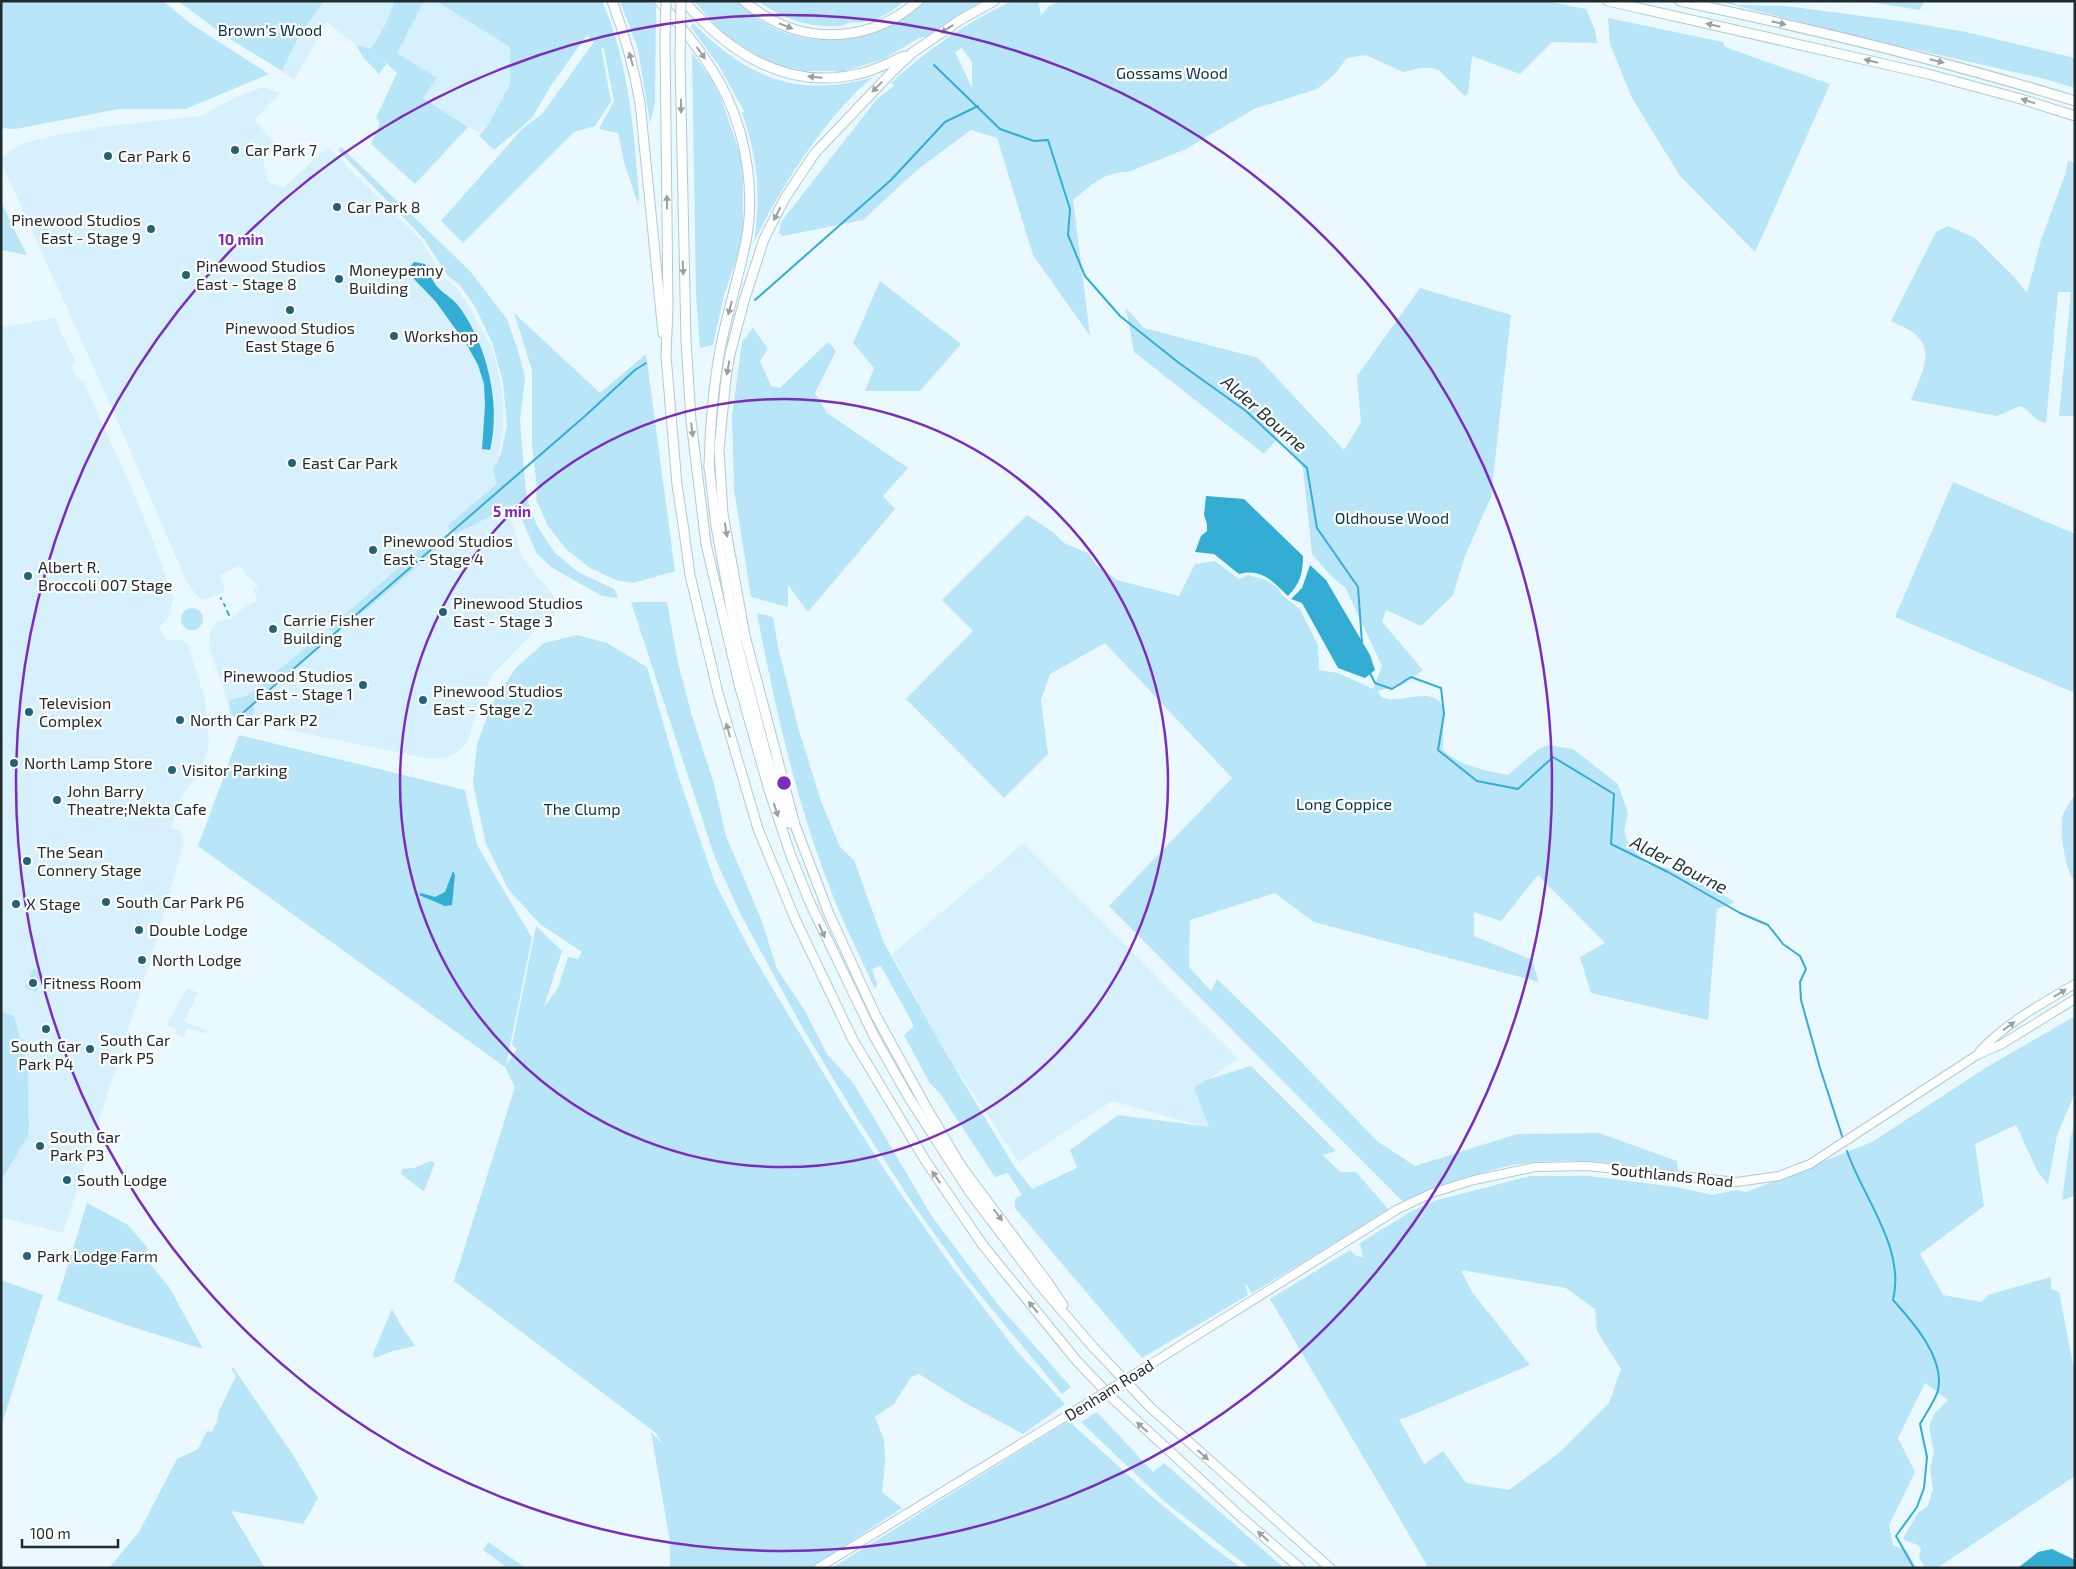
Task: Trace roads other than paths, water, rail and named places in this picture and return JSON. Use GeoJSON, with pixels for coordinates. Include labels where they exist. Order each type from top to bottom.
{"type":"FeatureCollection","features":[{"type":"Feature","properties":{"kind":"highway"},"geometry":{"type":"LineString","coordinates":[[612,1],[623,29],[640,103],[677,485],[690,575],[718,693],[758,829],[796,921],[853,1040],[924,1160],[982,1244],[1076,1360],[1135,1421],[1300,1568]]}},
{"type":"Feature","properties":{"kind":"highway"},"geometry":{"type":"LineString","coordinates":[[659,1],[699,48],[722,87],[737,121],[747,168],[749,200],[747,234],[726,322],[717,372],[713,402],[710,465],[710,507],[730,645]]}},
{"type":"Feature","properties":{"kind":"highway"},"geometry":{"type":"LineString","coordinates":[[666,1],[668,296],[666,356]]}},
{"type":"Feature","properties":{"kind":"highway"},"geometry":{"type":"LineString","coordinates":[[682,1],[733,48],[760,64],[790,74],[819,78],[842,77],[865,72],[912,53]]}},
{"type":"Feature","properties":{"kind":"highway"},"geometry":{"type":"LineString","coordinates":[[682,1],[680,57],[683,256],[690,421],[706,544],[730,645],[769,790],[791,856],[813,911],[879,1044],[948,1161],[988,1218],[1039,1284],[1151,1408],[1330,1568]]}},
{"type":"Feature","properties":{"kind":"highway"},"geometry":{"type":"LineString","coordinates":[[744,1],[766,17],[792,29],[836,35],[862,32],[879,26],[900,15],[918,1]]}},
{"type":"Feature","properties":{"kind":"highway"},"geometry":{"type":"LineString","coordinates":[[994,1],[960,20],[912,53],[841,124],[815,153],[785,198],[764,239],[744,301],[730,354],[719,449],[723,514],[745,636],[777,759],[795,826],[830,914],[875,1014],[956,1158],[1046,1280],[1084,1336]]}},
{"type":"Feature","properties":{"kind":"highway"},"geometry":{"type":"LineString","coordinates":[[1608,1],[1928,74],[2021,99],[2075,116]]}},
{"type":"Feature","properties":{"kind":"highway"},"geometry":{"type":"LineString","coordinates":[[1680,1],[1986,74],[2075,101]]}},
{"type":"Feature","properties":{"kind":"highway"},"geometry":{"type":"LineString","coordinates":[[710,465],[716,526],[738,648],[766,754],[785,812],[820,902],[865,1001],[912,1090],[988,1218]]}},
{"type":"Feature","properties":{"kind":"main road"},"geometry":{"type":"LineString","coordinates":[[1977,1055],[1994,1036],[2075,984]]}},
{"type":"Feature","properties":{"kind":"main road"},"geometry":{"type":"LineString","coordinates":[[1977,1055],[2002,1044],[2075,999]]}},
{"type":"Feature","properties":{"kind":"main road","name":"Southlands Road"},"geometry":{"type":"LineString","coordinates":[[1398,1209],[1432,1193],[1474,1180],[1535,1166],[1587,1166],[1738,1182],[1779,1176],[1810,1164],[1977,1055]]}},
{"type":"Feature","properties":{"kind":"main road","name":"Denham Road"},"geometry":{"type":"LineString","coordinates":[[818,1568],[1151,1364],[1398,1209]]}},
{"type":"Feature","properties":{"kind":"water"},"geometry":{"type":"Polygon","coordinates":[[[414,262],[425,264],[435,284],[455,302],[477,338],[488,369],[493,402],[493,435],[490,450],[482,449],[485,405],[484,384],[478,365],[467,345],[436,302],[413,278],[409,268],[414,262]]]}},
{"type":"Feature","properties":{"kind":"water"},"geometry":{"type":"Polygon","coordinates":[[[1206,496],[1244,499],[1303,556],[1300,578],[1288,596],[1272,581],[1260,574],[1239,574],[1214,554],[1195,552],[1201,536],[1207,531],[1204,515],[1206,496]]]}},
{"type":"Feature","properties":{"kind":"water"},"geometry":{"type":"Polygon","coordinates":[[[1310,565],[1326,580],[1370,655],[1375,670],[1365,678],[1338,668],[1302,603],[1291,599],[1302,588],[1310,565]]]}},
{"type":"Feature","properties":{"kind":"water"},"geometry":{"type":"Polygon","coordinates":[[[453,871],[455,875],[452,905],[445,906],[419,895],[421,893],[435,897],[445,892],[453,871]]]}},
{"type":"Feature","properties":{"kind":"water"},"geometry":{"type":"Polygon","coordinates":[[[2052,1549],[2075,1560],[2075,1568],[2018,1568],[2038,1552],[2052,1549]]]}},
{"type":"Feature","properties":{"kind":"waterway","name":"Alder Bourne"},"geometry":{"type":"LineString","coordinates":[[934,65],[1000,129],[1034,141],[1048,140],[1070,209],[1068,235],[1085,276],[1120,316],[1179,363],[1246,411],[1307,468],[1317,528],[1358,587],[1362,643]]}},
{"type":"Feature","properties":{"kind":"waterway"},"geometry":{"type":"LineString","coordinates":[[755,300],[891,180],[945,122],[978,106]]}},
{"type":"Feature","properties":{"kind":"waterway"},"geometry":{"type":"LineString","coordinates":[[237,718],[585,416],[635,370],[646,363]]}},
{"type":"Feature","properties":{"kind":"waterway"},"geometry":{"type":"LineString","coordinates":[[227,611],[229,615]]}},
{"type":"Feature","properties":{"kind":"waterway","name":"Alder Bourne"},"geometry":{"type":"LineString","coordinates":[[1370,673],[1375,683],[1392,689],[1411,677],[1441,688],[1444,714],[1438,750],[1477,781],[1518,789],[1553,757],[1614,794],[1611,844],[1668,872],[1740,913],[1768,925],[1783,944],[1800,956],[1806,969],[1800,982],[1801,1000],[1843,1139]]}},
{"type":"Feature","properties":{"kind":"waterway","name":"Alder Bourne"},"geometry":{"type":"LineString","coordinates":[[1847,1151],[1881,1224],[1894,1261],[1895,1281],[1893,1300],[1926,1341],[1937,1366],[1939,1378],[1937,1394],[1920,1424],[1927,1457],[1924,1488],[1917,1507],[1896,1536],[1914,1568]]}},
{"type":"Feature","properties":{"kind":"place","name":"Car Park 7"},"geometry":{"type":"Point","coordinates":[235,150]}},
{"type":"Feature","properties":{"kind":"place","name":"Car Park 6"},"geometry":{"type":"Point","coordinates":[108,156]}},
{"type":"Feature","properties":{"kind":"place","name":"Car Park 8"},"geometry":{"type":"Point","coordinates":[337,207]}},
{"type":"Feature","properties":{"kind":"place","name":"Pinewood Studios East - Stage 9"},"geometry":{"type":"Point","coordinates":[151,229]}},
{"type":"Feature","properties":{"kind":"place","name":"Pinewood Studios East - Stage 8"},"geometry":{"type":"Point","coordinates":[186,275]}},
{"type":"Feature","properties":{"kind":"place","name":"Moneypenny Building"},"geometry":{"type":"Point","coordinates":[339,279]}},
{"type":"Feature","properties":{"kind":"place","name":"Pinewood Studios East Stage 6"},"geometry":{"type":"Point","coordinates":[290,310]}},
{"type":"Feature","properties":{"kind":"place","name":"Workshop"},"geometry":{"type":"Point","coordinates":[394,336]}},
{"type":"Feature","properties":{"kind":"place","name":"East Car Park"},"geometry":{"type":"Point","coordinates":[292,463]}},
{"type":"Feature","properties":{"kind":"place","name":"Pinewood Studios East - Stage 4"},"geometry":{"type":"Point","coordinates":[373,550]}},
{"type":"Feature","properties":{"kind":"place","name":"Albert R. Broccoli 007 Stage"},"geometry":{"type":"Point","coordinates":[28,576]}},
{"type":"Feature","properties":{"kind":"place","name":"Pinewood Studios East - Stage 3"},"geometry":{"type":"Point","coordinates":[443,612]}},
{"type":"Feature","properties":{"kind":"place","name":"Carrie Fisher Building"},"geometry":{"type":"Point","coordinates":[273,629]}},
{"type":"Feature","properties":{"kind":"place","name":"Pinewood Studios East - Stage 1"},"geometry":{"type":"Point","coordinates":[363,685]}},
{"type":"Feature","properties":{"kind":"place","name":"Pinewood Studios East - Stage 2"},"geometry":{"type":"Point","coordinates":[423,700]}},
{"type":"Feature","properties":{"kind":"place","name":"Television Complex"},"geometry":{"type":"Point","coordinates":[29,712]}},
{"type":"Feature","properties":{"kind":"place","name":"North Car Park P2"},"geometry":{"type":"Point","coordinates":[180,720]}},
{"type":"Feature","properties":{"kind":"place","name":"North Lamp Store"},"geometry":{"type":"Point","coordinates":[14,763]}},
{"type":"Feature","properties":{"kind":"place","name":"Visitor Parking"},"geometry":{"type":"Point","coordinates":[172,770]}},
{"type":"Feature","properties":{"kind":"place","name":"John Barry Theatre;Nekta Cafe"},"geometry":{"type":"Point","coordinates":[57,800]}},
{"type":"Feature","properties":{"kind":"place","name":"The Sean Connery Stage"},"geometry":{"type":"Point","coordinates":[27,861]}},
{"type":"Feature","properties":{"kind":"place","name":"South Car Park P6"},"geometry":{"type":"Point","coordinates":[106,902]}},
{"type":"Feature","properties":{"kind":"place","name":"X Stage"},"geometry":{"type":"Point","coordinates":[16,904]}},
{"type":"Feature","properties":{"kind":"place","name":"Double Lodge"},"geometry":{"type":"Point","coordinates":[139,930]}},
{"type":"Feature","properties":{"kind":"place","name":"North Lodge"},"geometry":{"type":"Point","coordinates":[142,960]}},
{"type":"Feature","properties":{"kind":"place","name":"Fitness Room"},"geometry":{"type":"Point","coordinates":[33,983]}},
{"type":"Feature","properties":{"kind":"place","name":"South Car Park P4"},"geometry":{"type":"Point","coordinates":[46,1029]}},
{"type":"Feature","properties":{"kind":"place","name":"South Car Park P5"},"geometry":{"type":"Point","coordinates":[90,1049]}},
{"type":"Feature","properties":{"kind":"place","name":"South Car Park P3"},"geometry":{"type":"Point","coordinates":[40,1146]}},
{"type":"Feature","properties":{"kind":"place","name":"South Lodge"},"geometry":{"type":"Point","coordinates":[67,1180]}},
{"type":"Feature","properties":{"kind":"place","name":"Park Lodge Farm"},"geometry":{"type":"Point","coordinates":[27,1256]}},
{"type":"Feature","properties":{"kind":"park label","name":"Brown's Wood"},"geometry":{"type":"Point","coordinates":[270,30]}},
{"type":"Feature","properties":{"kind":"park label","name":"Gossams Wood"},"geometry":{"type":"Point","coordinates":[1172,73]}},
{"type":"Feature","properties":{"kind":"park label","name":"Oldhouse Wood"},"geometry":{"type":"Point","coordinates":[1392,518]}},
{"type":"Feature","properties":{"kind":"park label","name":"Long Coppice"},"geometry":{"type":"Point","coordinates":[1344,804]}},
{"type":"Feature","properties":{"kind":"park label","name":"The Clump"},"geometry":{"type":"Point","coordinates":[582,809]}}]}
